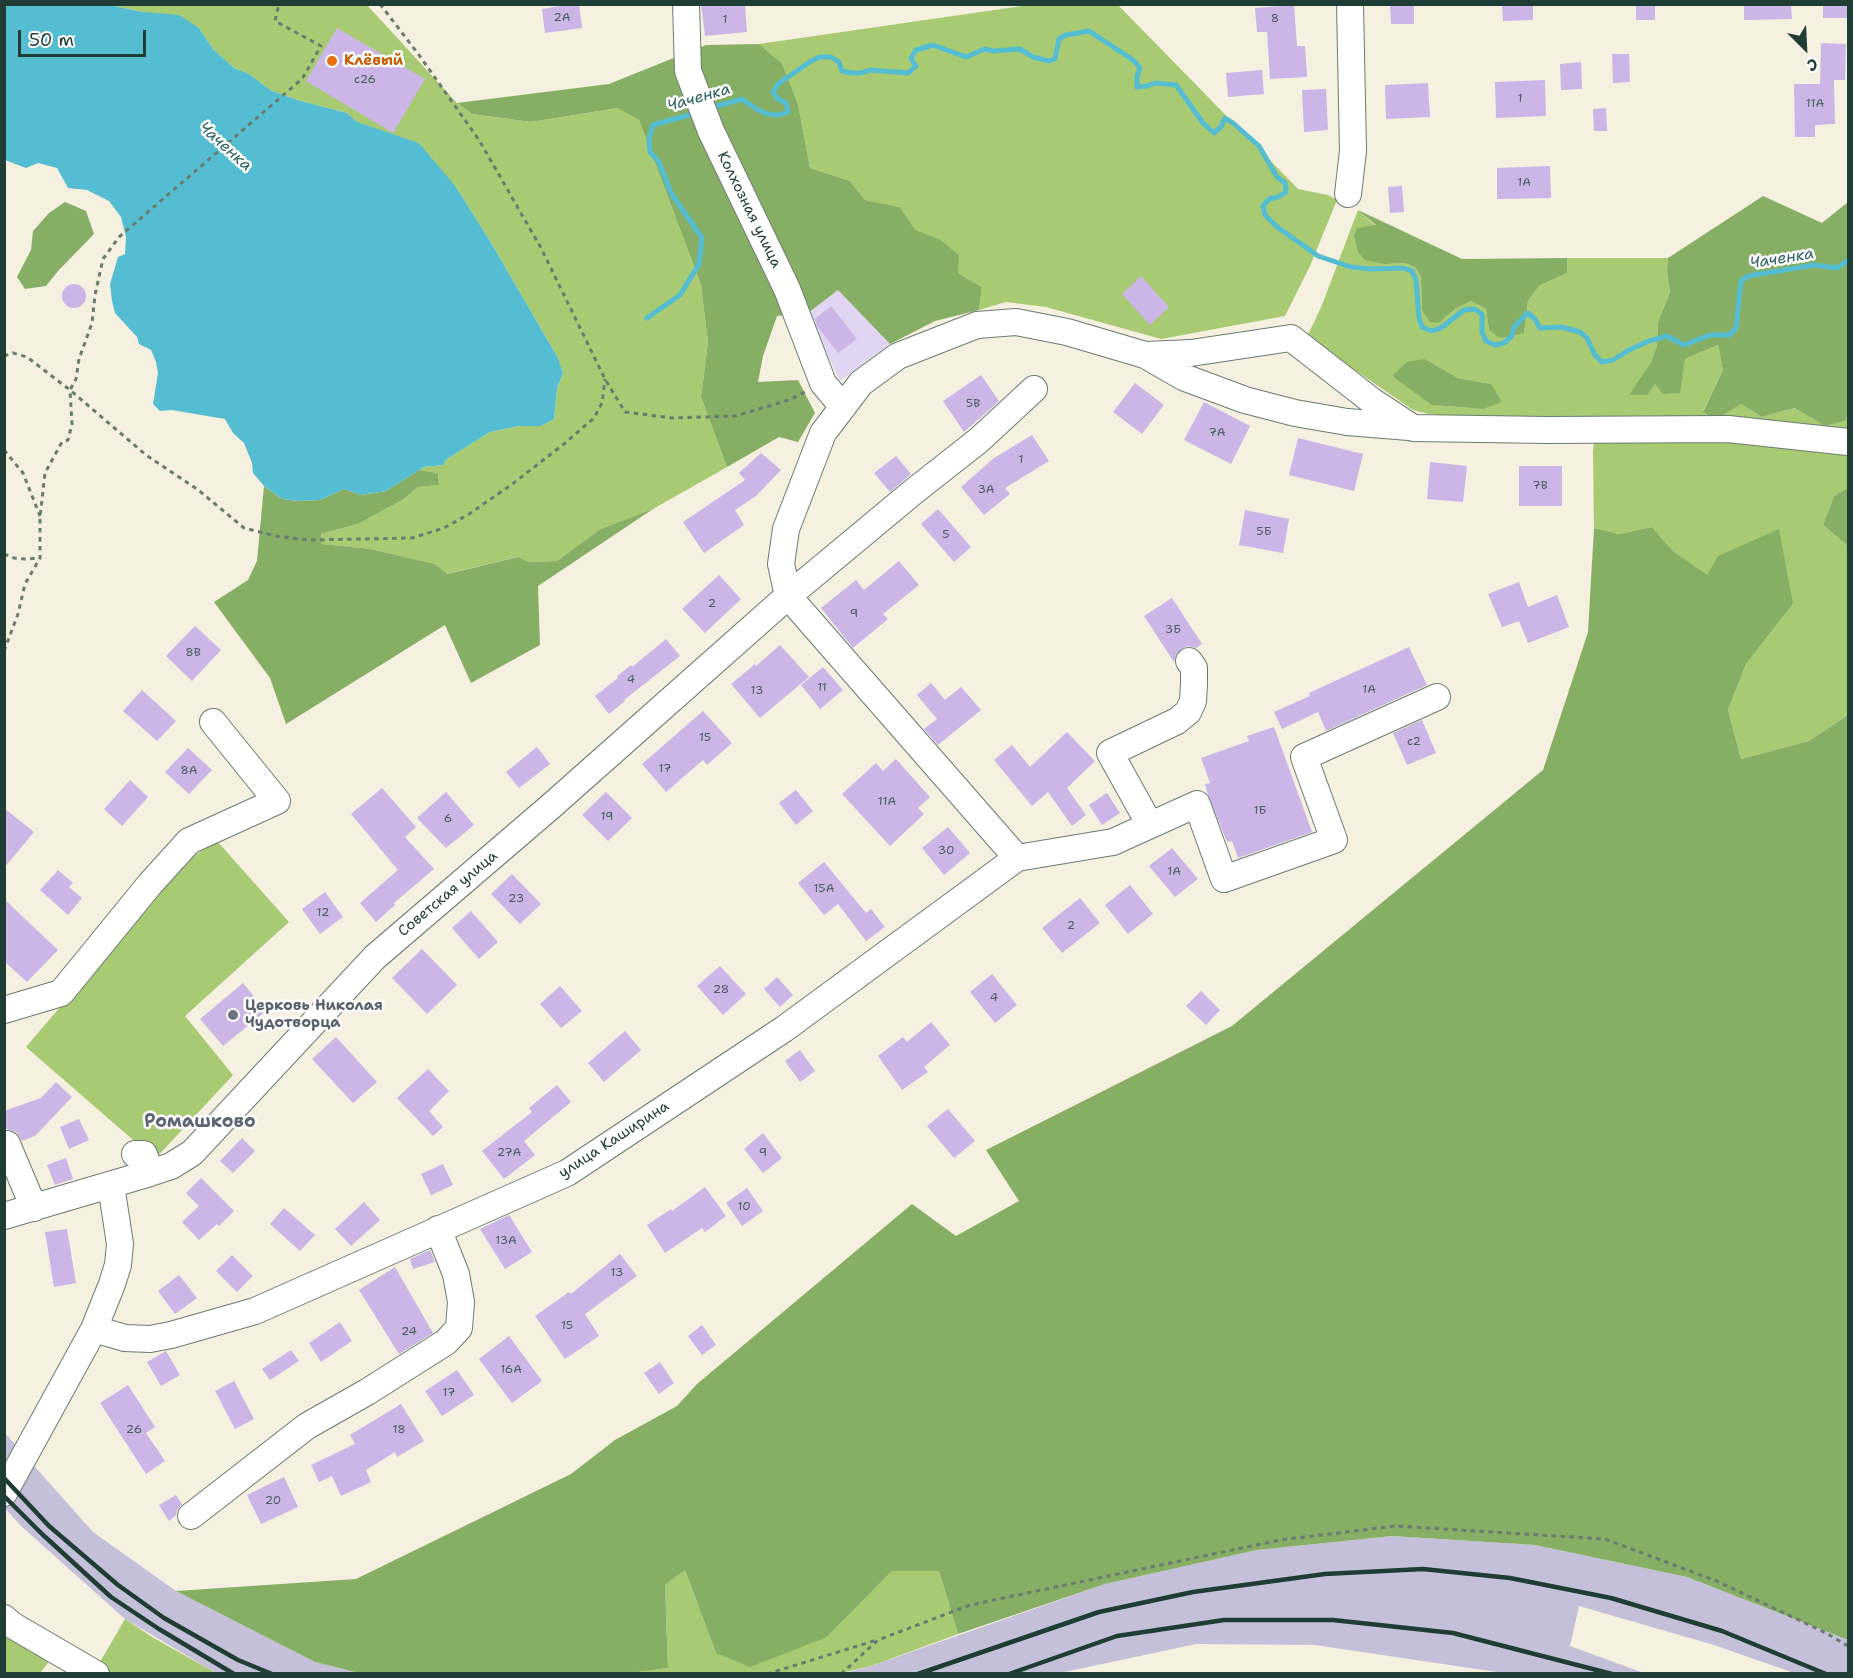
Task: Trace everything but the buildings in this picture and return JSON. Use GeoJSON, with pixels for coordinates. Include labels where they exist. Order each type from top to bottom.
{"type":"FeatureCollection","features":[{"type":"Feature","properties":{"kind":"street","name":"Колхозная улица"},"geometry":{"type":"LineString","coordinates":[[686,4],[688,71],[711,131],[787,289],[823,383],[843,406]]}},
{"type":"Feature","properties":{"kind":"street"},"geometry":{"type":"LineString","coordinates":[[1348,194],[1353,151],[1350,4]]}},
{"type":"Feature","properties":{"kind":"street"},"geometry":{"type":"LineString","coordinates":[[1437,697],[1304,757],[1334,840],[1224,879],[1197,804],[1113,842],[1017,858],[788,596],[781,564],[786,529],[823,433],[861,384],[898,356],[976,325],[1016,322],[1067,332],[1145,355],[1183,377],[1245,400],[1347,422],[1413,428],[1728,429],[1848,442]]}},
{"type":"Feature","properties":{"kind":"street"},"geometry":{"type":"LineString","coordinates":[[1145,355],[1191,353],[1291,338],[1372,401],[1413,428]]}},
{"type":"Feature","properties":{"kind":"street","name":"Советская улица"},"geometry":{"type":"LineString","coordinates":[[4,1216],[111,1185],[143,1163],[171,1166],[192,1153],[375,957],[550,807],[788,596],[979,440],[1034,389]]}},
{"type":"Feature","properties":{"kind":"street"},"geometry":{"type":"LineString","coordinates":[[1150,825],[1110,753],[1177,722],[1188,712],[1193,701],[1194,684],[1194,668],[1189,661]]}},
{"type":"Feature","properties":{"kind":"street"},"geometry":{"type":"LineString","coordinates":[[4,1010],[61,993],[150,884],[189,841],[276,801],[213,722]]}},
{"type":"Feature","properties":{"kind":"street","name":"улица Каширина"},"geometry":{"type":"LineString","coordinates":[[94,1329],[125,1338],[150,1339],[255,1311],[567,1173],[784,1029],[1017,858]]}},
{"type":"Feature","properties":{"kind":"street"},"geometry":{"type":"LineString","coordinates":[[7,1144],[34,1208]]}},
{"type":"Feature","properties":{"kind":"street"},"geometry":{"type":"LineString","coordinates":[[4,1493],[94,1329],[118,1265],[120,1244],[111,1185]]}},
{"type":"Feature","properties":{"kind":"street"},"geometry":{"type":"LineString","coordinates":[[191,1516],[307,1426],[367,1392],[446,1342],[459,1328],[461,1302],[456,1274],[438,1230]]}},
{"type":"Feature","properties":{"kind":"street"},"geometry":{"type":"LineString","coordinates":[[4,1618],[12,1625],[96,1674]]}},
{"type":"Feature","properties":{"kind":"path"},"geometry":{"type":"LineString","coordinates":[[4,651],[26,584],[40,558],[40,517],[45,472],[62,442],[68,440],[72,423],[70,390],[76,379],[79,358],[92,323],[103,259],[119,237],[302,79],[321,46],[275,21],[279,4]]}},
{"type":"Feature","properties":{"kind":"path"},"geometry":{"type":"LineString","coordinates":[[380,4],[479,140],[541,248],[605,379],[625,412],[672,418],[735,416],[789,400],[823,383]]}},
{"type":"Feature","properties":{"kind":"path"},"geometry":{"type":"LineString","coordinates":[[4,356],[13,353],[27,357],[70,390],[146,455],[197,489],[244,528],[276,536],[308,540],[412,538],[444,528],[511,485],[594,418],[602,403],[605,379]]}},
{"type":"Feature","properties":{"kind":"path"},"geometry":{"type":"LineString","coordinates":[[4,450],[23,473],[40,517]]}},
{"type":"Feature","properties":{"kind":"path"},"geometry":{"type":"LineString","coordinates":[[4,554],[25,560],[40,558]]}},
{"type":"Feature","properties":{"kind":"path"},"geometry":{"type":"LineString","coordinates":[[766,1674],[878,1640],[970,1605],[1280,1540],[1395,1526],[1605,1539],[1719,1582],[1826,1633],[1848,1646]]}},
{"type":"Feature","properties":{"kind":"path"},"geometry":{"type":"LineString","coordinates":[[841,1674],[878,1640]]}},
{"type":"Feature","properties":{"kind":"shaded area"},"geometry":{"type":"Polygon","coordinates":[[[838,290],[890,344],[840,381],[808,313],[838,290]]]}},
{"type":"Feature","properties":{"kind":"shaded area"},"geometry":{"type":"Polygon","coordinates":[[[4,1432],[93,1532],[176,1591],[315,1662],[359,1673],[216,1673],[125,1619],[20,1525],[5,1508],[4,1432]]]}},
{"type":"Feature","properties":{"kind":"shaded area"},"geometry":{"type":"Polygon","coordinates":[[[1392,1536],[1535,1545],[1687,1577],[1848,1640],[1848,1673],[1794,1673],[1714,1645],[1579,1606],[1570,1646],[1644,1673],[1510,1674],[1315,1645],[1196,1644],[1060,1673],[841,1674],[871,1666],[1105,1584],[1257,1550],[1392,1536]]]}},
{"type":"Feature","properties":{"kind":"green space"},"geometry":{"type":"Polygon","coordinates":[[[109,5],[367,5],[457,103],[472,114],[531,122],[619,108],[639,120],[701,285],[708,343],[701,397],[727,467],[653,509],[600,529],[557,561],[527,562],[517,557],[446,574],[435,564],[371,549],[322,544],[321,534],[358,524],[404,499],[418,487],[439,485],[438,473],[419,470],[424,467],[443,465],[447,459],[490,432],[519,426],[541,426],[554,419],[557,389],[563,373],[558,358],[456,187],[357,122],[347,113],[272,91],[249,74],[234,68],[213,49],[199,28],[109,5]]]}},
{"type":"Feature","properties":{"kind":"green space"},"geometry":{"type":"Polygon","coordinates":[[[1029,5],[1118,5],[1298,189],[1328,195],[1337,200],[1310,266],[1285,316],[1161,339],[1046,307],[1006,302],[979,310],[982,287],[958,273],[939,239],[915,231],[900,207],[865,200],[850,181],[810,168],[798,104],[782,65],[759,44],[1029,5]]]}},
{"type":"Feature","properties":{"kind":"green space"},"geometry":{"type":"Polygon","coordinates":[[[759,44],[782,64],[798,104],[810,168],[850,181],[865,200],[900,207],[915,230],[939,239],[959,255],[958,273],[982,287],[979,310],[935,321],[890,344],[838,290],[808,313],[777,316],[763,356],[758,382],[798,380],[815,413],[798,442],[779,437],[727,467],[701,397],[708,343],[701,285],[639,120],[618,108],[531,122],[472,114],[457,103],[609,84],[706,45],[759,44]]]}},
{"type":"Feature","properties":{"kind":"green space"},"geometry":{"type":"Polygon","coordinates":[[[1763,196],[1822,223],[1848,202],[1848,415],[1845,421],[1825,426],[1795,408],[1762,417],[1741,404],[1716,419],[1703,412],[1723,370],[1718,345],[1685,359],[1680,393],[1663,394],[1655,384],[1647,395],[1629,395],[1651,362],[1657,346],[1658,322],[1670,292],[1667,272],[1668,258],[1763,196]]]}},
{"type":"Feature","properties":{"kind":"green space"},"geometry":{"type":"Polygon","coordinates":[[[65,202],[86,211],[94,234],[46,286],[25,289],[17,277],[31,250],[33,231],[49,213],[65,202]]]}},
{"type":"Feature","properties":{"kind":"green space"},"geometry":{"type":"Polygon","coordinates":[[[1358,210],[1376,226],[1385,264],[1405,263],[1415,267],[1421,277],[1422,310],[1439,323],[1455,309],[1471,301],[1486,309],[1489,330],[1524,333],[1528,301],[1539,286],[1567,273],[1567,258],[1668,258],[1667,272],[1670,292],[1658,322],[1657,346],[1651,362],[1630,395],[1655,383],[1685,359],[1718,345],[1723,370],[1703,411],[1741,404],[1762,417],[1796,408],[1825,426],[1845,421],[1848,415],[1848,488],[1834,496],[1823,525],[1848,546],[1848,715],[1809,741],[1741,759],[1728,710],[1746,664],[1793,604],[1707,576],[1673,551],[1652,527],[1619,534],[1594,528],[1593,451],[1597,422],[1483,419],[1429,414],[1413,410],[1307,337],[1322,305],[1358,210]],[[1425,359],[1393,376],[1433,405],[1483,409],[1491,384],[1458,378],[1425,359]]]}},
{"type":"Feature","properties":{"kind":"green space"},"geometry":{"type":"Polygon","coordinates":[[[1358,210],[1462,259],[1567,258],[1567,273],[1539,286],[1528,301],[1524,333],[1500,338],[1489,330],[1486,309],[1471,301],[1455,309],[1439,323],[1430,322],[1422,310],[1421,277],[1415,267],[1405,263],[1385,264],[1365,260],[1358,252],[1354,236],[1357,228],[1376,225],[1358,210]]]}},
{"type":"Feature","properties":{"kind":"green space"},"geometry":{"type":"Polygon","coordinates":[[[1425,359],[1458,378],[1491,384],[1502,402],[1483,409],[1432,405],[1392,376],[1407,362],[1425,359]]]}},
{"type":"Feature","properties":{"kind":"green space"},"geometry":{"type":"Polygon","coordinates":[[[419,470],[438,473],[439,485],[418,487],[404,499],[358,524],[321,534],[322,544],[371,549],[435,564],[447,574],[518,557],[528,562],[557,561],[600,529],[653,509],[538,586],[540,645],[471,683],[445,625],[286,724],[270,678],[214,602],[248,580],[257,561],[264,486],[282,499],[320,500],[344,489],[361,495],[386,491],[419,470]]]}},
{"type":"Feature","properties":{"kind":"green space"},"geometry":{"type":"Polygon","coordinates":[[[1848,488],[1848,546],[1823,525],[1834,496],[1848,488]]]}},
{"type":"Feature","properties":{"kind":"green space"},"geometry":{"type":"Polygon","coordinates":[[[1652,527],[1673,551],[1707,575],[1718,556],[1779,529],[1793,604],[1746,664],[1728,710],[1741,759],[1809,741],[1848,715],[1848,1640],[1687,1577],[1535,1545],[1392,1536],[1257,1550],[1105,1584],[958,1634],[939,1571],[892,1571],[827,1637],[750,1667],[716,1653],[685,1570],[665,1585],[668,1668],[623,1674],[359,1673],[315,1662],[176,1591],[356,1579],[571,1474],[615,1440],[677,1406],[697,1384],[912,1204],[956,1236],[1019,1201],[986,1150],[1232,1026],[1543,770],[1588,632],[1594,528],[1619,534],[1652,527]]]}},
{"type":"Feature","properties":{"kind":"green space"},"geometry":{"type":"Polygon","coordinates":[[[217,841],[289,922],[185,1016],[233,1075],[155,1159],[26,1047],[184,862],[217,841]]]}},
{"type":"Feature","properties":{"kind":"green space"},"geometry":{"type":"Polygon","coordinates":[[[685,1570],[716,1653],[827,1637],[892,1571],[939,1571],[958,1634],[871,1666],[841,1673],[623,1674],[668,1668],[665,1585],[685,1570]]]}},
{"type":"Feature","properties":{"kind":"green space"},"geometry":{"type":"Polygon","coordinates":[[[4,1614],[52,1658],[40,1673],[5,1673],[4,1614]]]}},
{"type":"Feature","properties":{"kind":"green space"},"geometry":{"type":"Polygon","coordinates":[[[125,1619],[216,1673],[107,1674],[96,1669],[125,1619]]]}},
{"type":"Feature","properties":{"kind":"water"},"geometry":{"type":"Polygon","coordinates":[[[5,4],[109,5],[143,12],[179,15],[199,28],[213,49],[234,68],[249,74],[272,91],[347,113],[357,122],[419,143],[456,187],[558,358],[563,373],[557,389],[554,419],[541,426],[519,426],[490,432],[447,459],[443,465],[424,467],[386,491],[361,495],[344,489],[320,500],[298,501],[282,499],[264,486],[253,473],[252,463],[244,443],[233,433],[225,419],[172,410],[160,411],[153,404],[158,373],[151,350],[139,344],[137,337],[115,313],[112,301],[110,284],[118,257],[125,254],[126,237],[121,217],[109,201],[87,190],[68,188],[57,168],[38,163],[26,168],[5,160],[5,4]]]}},
{"type":"Feature","properties":{"kind":"waterway","name":"Чаченка"},"geometry":{"type":"LineString","coordinates":[[710,108],[742,99],[768,114],[779,115],[788,112],[786,103],[778,99],[773,92],[778,84],[820,57],[831,57],[839,62],[842,71],[852,73],[870,70],[908,73],[916,66],[911,58],[916,50],[933,45],[966,57],[985,49],[993,51],[1020,49],[1033,57],[1049,61],[1055,59],[1059,39],[1066,35],[1089,31],[1133,60],[1140,68],[1137,87],[1156,83],[1176,85],[1203,123],[1214,133],[1221,127],[1225,118],[1259,146],[1277,177],[1285,183],[1286,192],[1269,199],[1263,206],[1265,215],[1276,226],[1318,256],[1351,267],[1403,268],[1412,271],[1416,280],[1419,318],[1422,327],[1432,331],[1441,328],[1464,310],[1474,309],[1482,314],[1482,332],[1486,341],[1495,345],[1504,343],[1512,336],[1514,327],[1528,313],[1540,328],[1561,327],[1580,332],[1587,338],[1595,355],[1602,362],[1613,360],[1649,341],[1667,336],[1684,345],[1710,335],[1730,335],[1736,328],[1741,281],[1748,276],[1814,265],[1837,268],[1848,260]]}},
{"type":"Feature","properties":{"kind":"waterway","name":"Чаченка"},"geometry":{"type":"LineString","coordinates":[[647,318],[680,295],[699,264],[702,238],[671,193],[659,162],[650,152],[649,139],[653,125],[696,113]]}},
{"type":"Feature","properties":{"kind":"railway"},"geometry":{"type":"LineString","coordinates":[[4,1478],[49,1526],[118,1585],[164,1618],[238,1660],[272,1674]]}},
{"type":"Feature","properties":{"kind":"railway"},"geometry":{"type":"LineString","coordinates":[[4,1496],[111,1597],[234,1674]]}},
{"type":"Feature","properties":{"kind":"railway"},"geometry":{"type":"LineString","coordinates":[[918,1674],[1099,1612],[1193,1592],[1325,1574],[1423,1569],[1510,1578],[1611,1598],[1722,1631],[1826,1674]]}},
{"type":"Feature","properties":{"kind":"railway"},"geometry":{"type":"LineString","coordinates":[[1009,1674],[1117,1636],[1224,1620],[1333,1620],[1453,1633],[1612,1674]]}},
{"type":"Feature","properties":{"kind":"place","name":"Клёвый"},"geometry":{"type":"Point","coordinates":[332,61]}},
{"type":"Feature","properties":{"kind":"place","name":"Церковь Николая Чудотворца"},"geometry":{"type":"Point","coordinates":[233,1015]}},
{"type":"Feature","properties":{"kind":"district","name":"Ромашково"},"geometry":{"type":"Point","coordinates":[200,1122]}}]}
